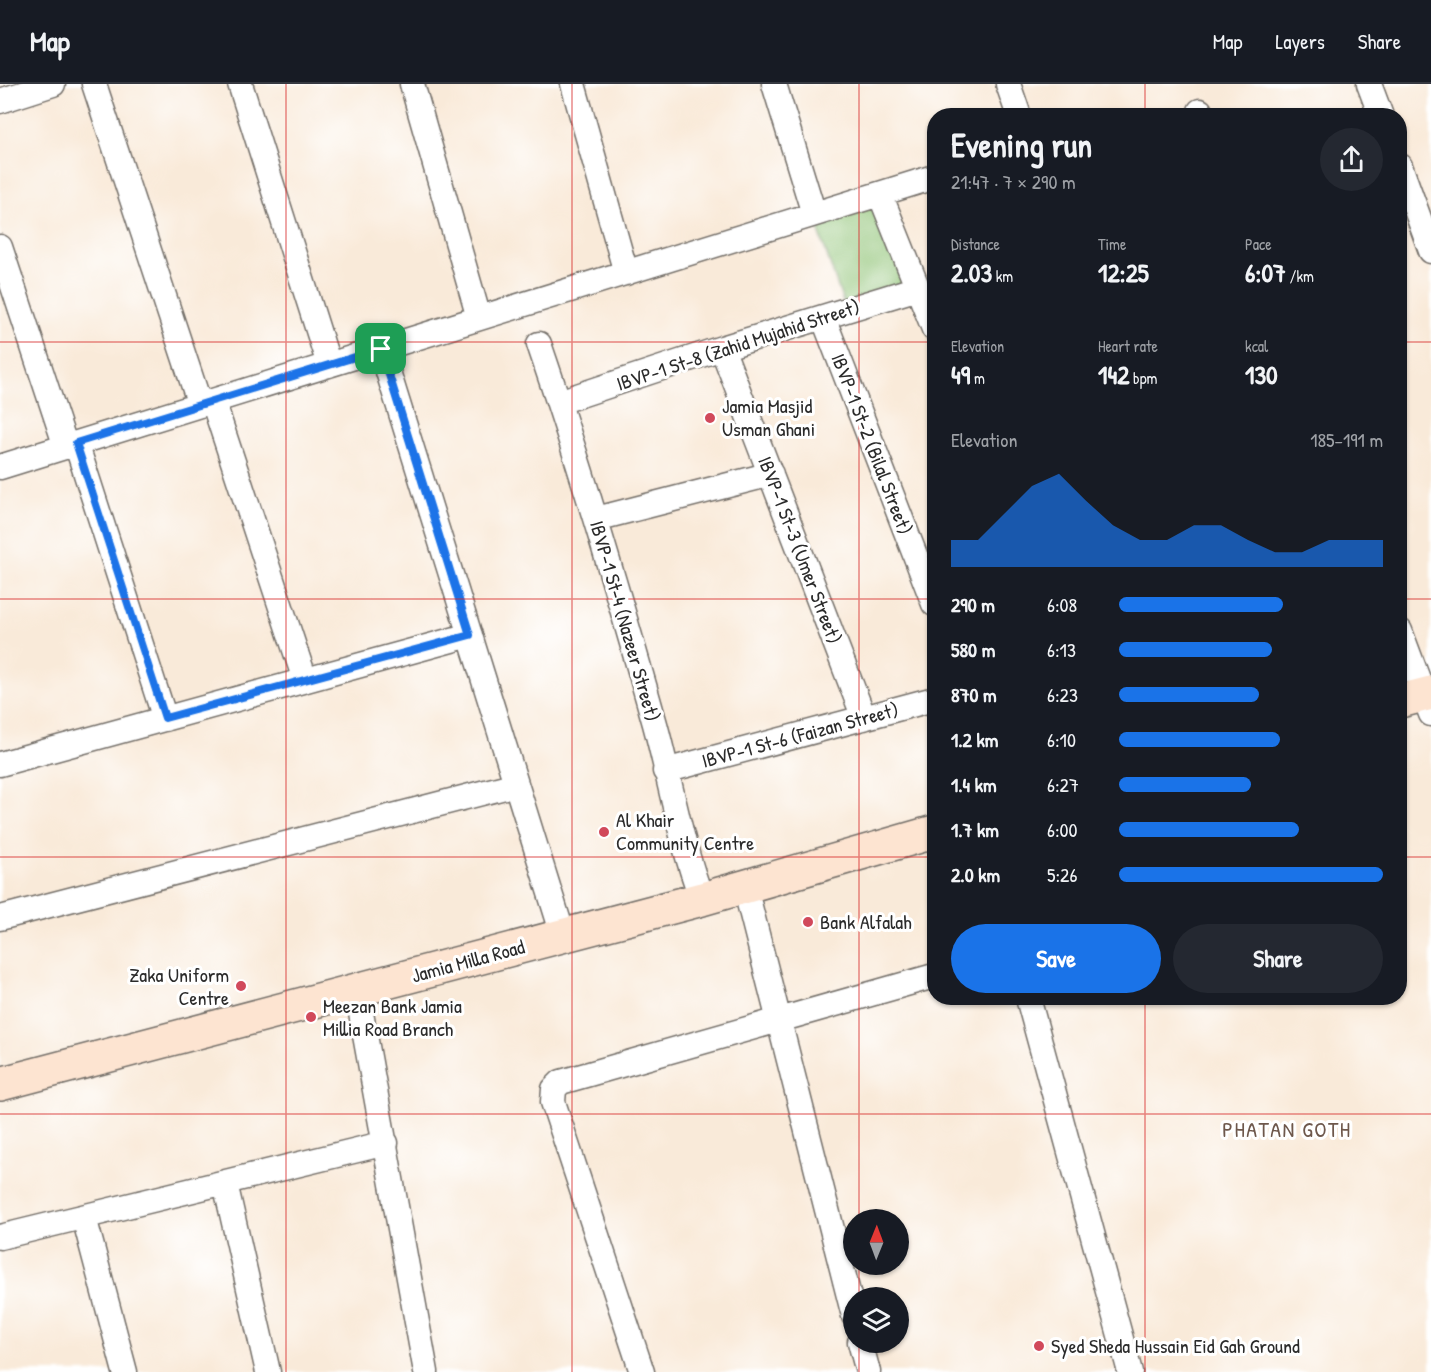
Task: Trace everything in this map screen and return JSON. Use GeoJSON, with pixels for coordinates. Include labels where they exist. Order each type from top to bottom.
{"type":"FeatureCollection","features":[{"type":"Feature","properties":{"kind":"main road","name":"Jamia Milla Road"},"geometry":{"type":"LineString","coordinates":[[0,1084],[702,899],[927,834]]}},
{"type":"Feature","properties":{"kind":"street"},"geometry":{"type":"LineString","coordinates":[[0,101],[53,84]]}},
{"type":"Feature","properties":{"kind":"street"},"geometry":{"type":"LineString","coordinates":[[94,84],[305,680]]}},
{"type":"Feature","properties":{"kind":"street"},"geometry":{"type":"LineString","coordinates":[[240,84],[329,365]]}},
{"type":"Feature","properties":{"kind":"street"},"geometry":{"type":"LineString","coordinates":[[412,84],[479,318]]}},
{"type":"Feature","properties":{"kind":"street"},"geometry":{"type":"LineString","coordinates":[[573,84],[626,273]]}},
{"type":"Feature","properties":{"kind":"street"},"geometry":{"type":"LineString","coordinates":[[774,84],[814,214]]}},
{"type":"Feature","properties":{"kind":"street"},"geometry":{"type":"LineString","coordinates":[[1008,84],[1016,108]]}},
{"type":"Feature","properties":{"kind":"street"},"geometry":{"type":"LineString","coordinates":[[1369,84],[1378,108]]}},
{"type":"Feature","properties":{"kind":"street"},"geometry":{"type":"LineString","coordinates":[[0,467],[927,179]]}},
{"type":"Feature","properties":{"kind":"street"},"geometry":{"type":"LineString","coordinates":[[1407,185],[1431,251]]}},
{"type":"Feature","properties":{"kind":"street"},"geometry":{"type":"LineString","coordinates":[[880,194],[927,311]]}},
{"type":"Feature","properties":{"kind":"street"},"geometry":{"type":"LineString","coordinates":[[880,194],[927,312]]}},
{"type":"Feature","properties":{"kind":"street"},"geometry":{"type":"LineString","coordinates":[[0,247],[165,718]]}},
{"type":"Feature","properties":{"kind":"street","name":"IBVP-1 St-8 (Zahid Mujahid Street)"},"geometry":{"type":"LineString","coordinates":[[559,402],[722,348],[918,288]]}},
{"type":"Feature","properties":{"kind":"street","name":"IBVP-1 St-2 (Bilal Street)"},"geometry":{"type":"LineString","coordinates":[[823,317],[927,586]]}},
{"type":"Feature","properties":{"kind":"street","name":"IBVP-1 St-4 (Nazeer Street)"},"geometry":{"type":"LineString","coordinates":[[539,344],[596,519],[658,735],[678,825],[702,899]]}},
{"type":"Feature","properties":{"kind":"street"},"geometry":{"type":"LineString","coordinates":[[386,347],[470,635],[523,789]]}},
{"type":"Feature","properties":{"kind":"street"},"geometry":{"type":"LineString","coordinates":[[386,347],[523,789],[563,935]]}},
{"type":"Feature","properties":{"kind":"street","name":"IBVP-1 St-3 (Umer Street)"},"geometry":{"type":"LineString","coordinates":[[722,348],[864,718]]}},
{"type":"Feature","properties":{"kind":"street"},"geometry":{"type":"LineString","coordinates":[[596,519],[771,474]]}},
{"type":"Feature","properties":{"kind":"street"},"geometry":{"type":"LineString","coordinates":[[0,764],[470,635]]}},
{"type":"Feature","properties":{"kind":"street"},"geometry":{"type":"LineString","coordinates":[[1407,654],[1421,701]]}},
{"type":"Feature","properties":{"kind":"street","name":"IBVP-1 St-6 (Faizan Street)"},"geometry":{"type":"LineString","coordinates":[[665,771],[927,701]]}},
{"type":"Feature","properties":{"kind":"street"},"geometry":{"type":"LineString","coordinates":[[0,918],[523,789]]}},
{"type":"Feature","properties":{"kind":"street"},"geometry":{"type":"LineString","coordinates":[[745,887],[847,1287]]}},
{"type":"Feature","properties":{"kind":"street"},"geometry":{"type":"LineString","coordinates":[[642,1372],[553,1102],[554,1089],[561,1082],[927,978]]}},
{"type":"Feature","properties":{"kind":"street"},"geometry":{"type":"LineString","coordinates":[[357,991],[426,1372]]}},
{"type":"Feature","properties":{"kind":"street"},"geometry":{"type":"LineString","coordinates":[[1030,1005],[1130,1372]]}},
{"type":"Feature","properties":{"kind":"street"},"geometry":{"type":"LineString","coordinates":[[0,1237],[386,1143]]}},
{"type":"Feature","properties":{"kind":"street"},"geometry":{"type":"LineString","coordinates":[[225,1183],[268,1372]]}},
{"type":"Feature","properties":{"kind":"street"},"geometry":{"type":"LineString","coordinates":[[84,1217],[125,1372]]}},
{"type":"Feature","properties":{"kind":"street"},"geometry":{"type":"LineString","coordinates":[[862,1353],[865,1372]]}},
{"type":"Feature","properties":{"kind":"green space"},"geometry":{"type":"Polygon","coordinates":[[[878,201],[909,287],[844,305],[816,222],[878,201]]]}},
{"type":"Feature","properties":{"kind":"place","name":"Jamia Masjid Usman Ghani"},"geometry":{"type":"Point","coordinates":[710,418]}},
{"type":"Feature","properties":{"kind":"place","name":"Al Khair Community Centre"},"geometry":{"type":"Point","coordinates":[604,832]}},
{"type":"Feature","properties":{"kind":"place","name":"Bank Alfalah"},"geometry":{"type":"Point","coordinates":[808,922]}},
{"type":"Feature","properties":{"kind":"place","name":"Zaka Uniform Centre"},"geometry":{"type":"Point","coordinates":[241,986]}},
{"type":"Feature","properties":{"kind":"place","name":"Meezan Bank Jamia Millia Road Branch"},"geometry":{"type":"Point","coordinates":[311,1017]}},
{"type":"Feature","properties":{"kind":"place","name":"Syed Sheda Hussain Eid Gah Ground"},"geometry":{"type":"Point","coordinates":[1039,1346]}},
{"type":"Feature","properties":{"kind":"district","name":"PHATAN GOTH"},"geometry":{"type":"Point","coordinates":[1287,1129]}},
{"type":"Feature","properties":{"kind":"route"},"geometry":{"type":"LineString","coordinates":[[381,349],[470,635],[165,718],[76,443],[381,349]]}}]}
